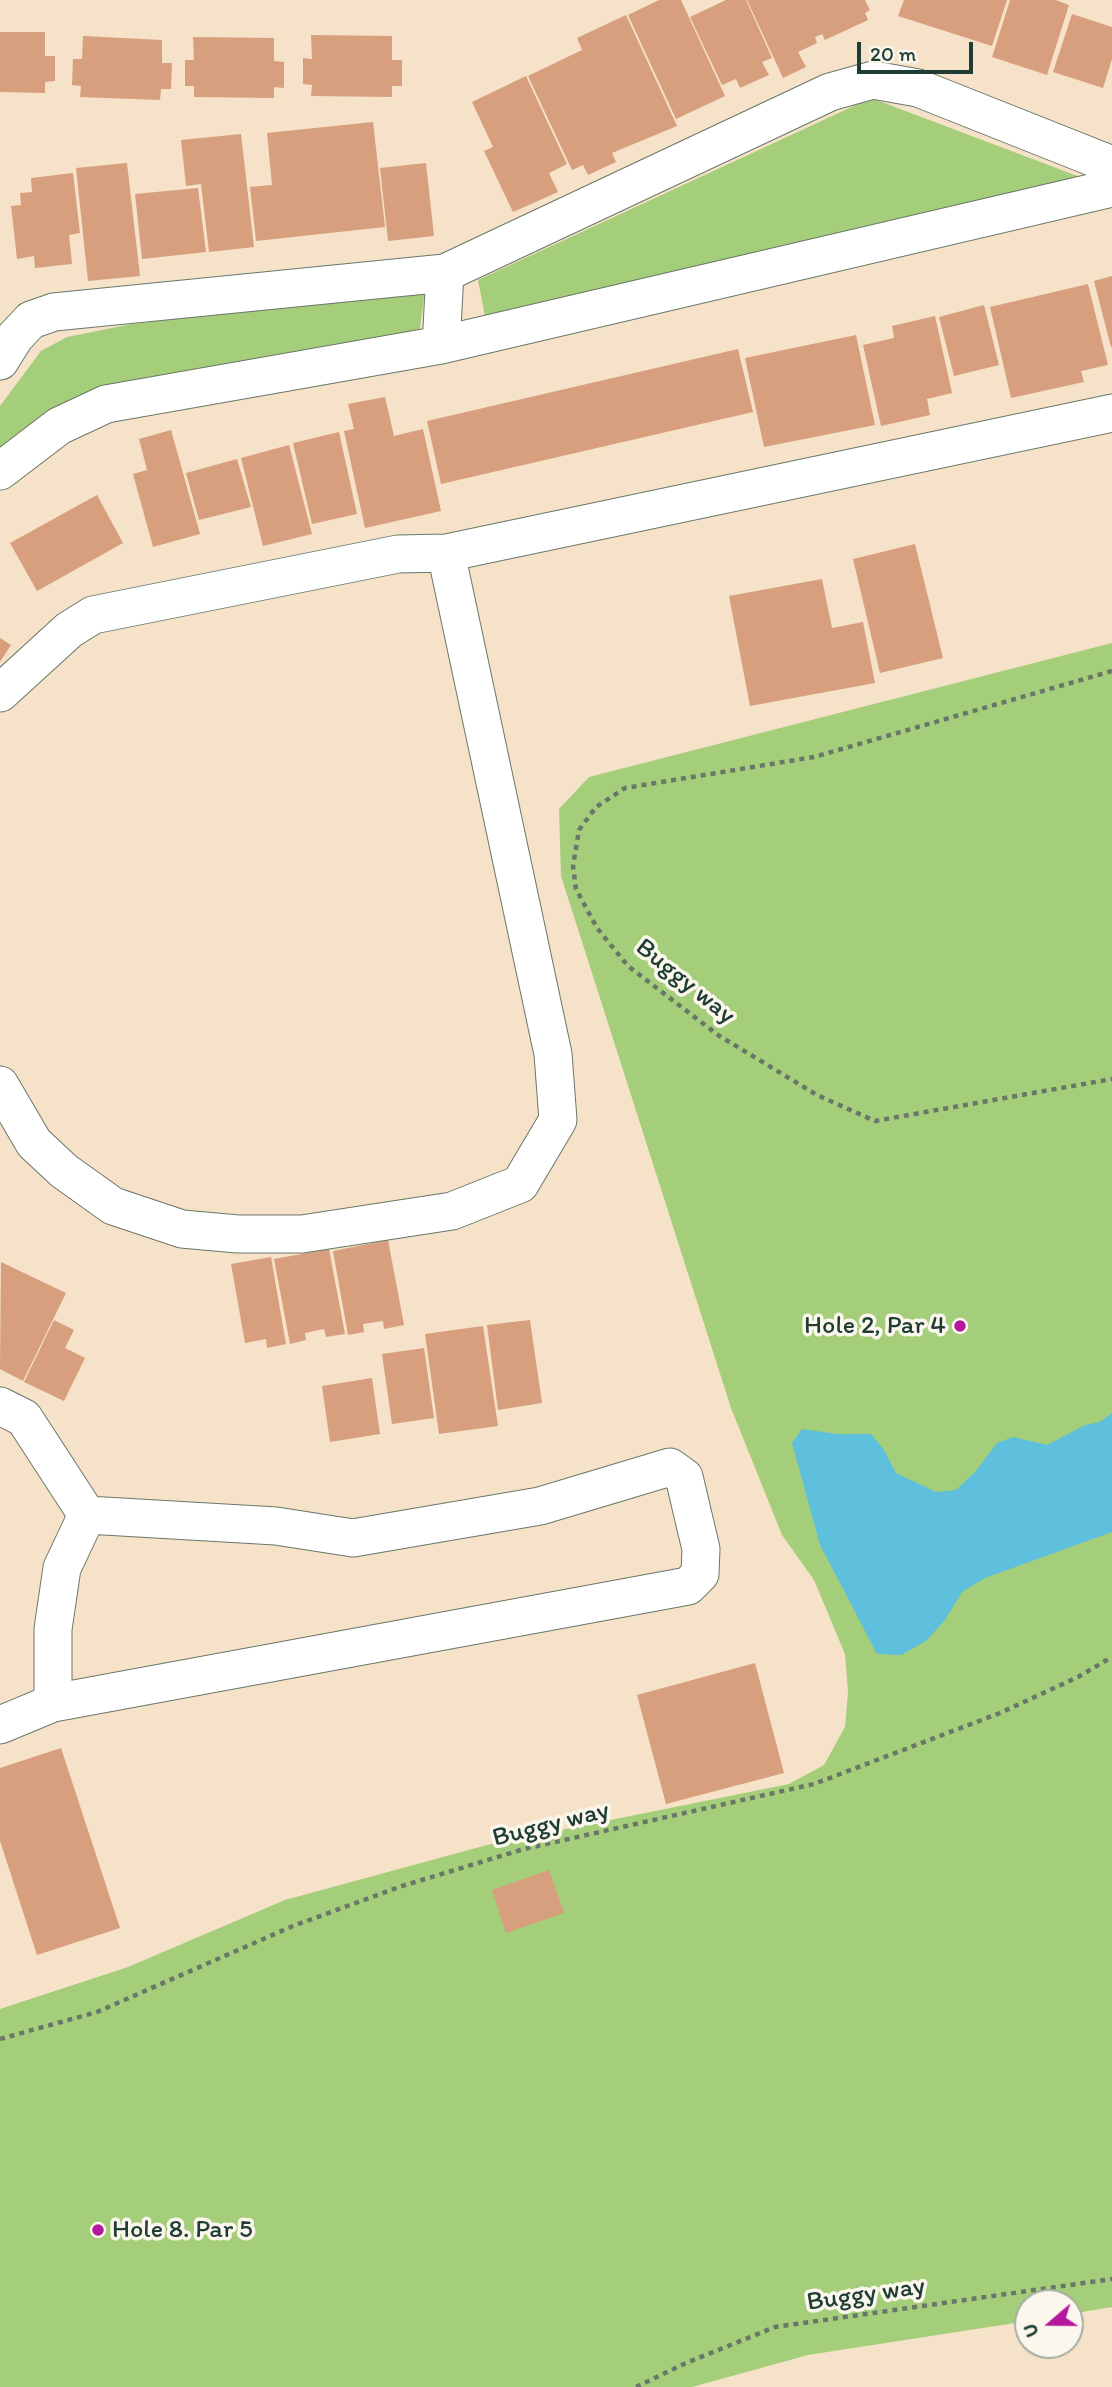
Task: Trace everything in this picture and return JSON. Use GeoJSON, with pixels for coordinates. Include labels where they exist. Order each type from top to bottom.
{"type":"FeatureCollection","features":[{"type":"Feature","properties":{"kind":"street"},"geometry":{"type":"LineString","coordinates":[[0,361],[15,337],[31,320],[54,312],[445,273],[830,92],[873,80],[918,88],[1112,165]]}},
{"type":"Feature","properties":{"kind":"street"},"geometry":{"type":"LineString","coordinates":[[0,471],[59,426],[106,404],[441,345],[1112,188]]}},
{"type":"Feature","properties":{"kind":"street"},"geometry":{"type":"LineString","coordinates":[[441,345],[445,273]]}},
{"type":"Feature","properties":{"kind":"street"},"geometry":{"type":"LineString","coordinates":[[0,694],[11,680],[69,630],[93,615],[398,554],[446,553],[1112,413]]}},
{"type":"Feature","properties":{"kind":"street"},"geometry":{"type":"LineString","coordinates":[[0,1085],[34,1143],[64,1171],[113,1206],[182,1229],[238,1234],[302,1234],[452,1211],[520,1184],[558,1120],[553,1054],[446,553]]}},
{"type":"Feature","properties":{"kind":"street"},"geometry":{"type":"LineString","coordinates":[[0,1406],[24,1418],[87,1515]]}},
{"type":"Feature","properties":{"kind":"street"},"geometry":{"type":"LineString","coordinates":[[0,1725],[53,1703],[688,1586],[700,1574],[701,1549],[684,1477],[670,1467],[540,1506],[354,1538],[276,1526],[87,1515]]}},
{"type":"Feature","properties":{"kind":"street"},"geometry":{"type":"LineString","coordinates":[[53,1703],[53,1629],[62,1568],[87,1515]]}},
{"type":"Feature","properties":{"kind":"path","name":"Buggy way"},"geometry":{"type":"LineString","coordinates":[[1112,671],[814,757],[625,788],[596,807],[579,830],[573,866],[576,889],[597,928],[628,966],[718,1035],[817,1096],[875,1121],[1112,1079]]}},
{"type":"Feature","properties":{"kind":"path","name":"Buggy way"},"geometry":{"type":"LineString","coordinates":[[0,2039],[97,2012],[293,1926],[402,1886],[524,1849],[814,1784],[1000,1713],[1078,1677],[1112,1657]]}},
{"type":"Feature","properties":{"kind":"path","name":"Buggy way"},"geometry":{"type":"LineString","coordinates":[[636,2387],[686,2362],[775,2328],[1112,2279]]}},
{"type":"Feature","properties":{"kind":"green space"},"geometry":{"type":"Polygon","coordinates":[[[871,98],[1096,183],[487,327],[478,280],[871,98]]]}},
{"type":"Feature","properties":{"kind":"green space"},"geometry":{"type":"Polygon","coordinates":[[[425,290],[419,335],[80,401],[0,459],[0,406],[41,351],[67,337],[132,324],[425,290]]]}},
{"type":"Feature","properties":{"kind":"green space"},"geometry":{"type":"Polygon","coordinates":[[[1112,643],[1112,2307],[1084,2312],[1084,2289],[1014,2289],[1014,2323],[808,2355],[692,2387],[0,2387],[0,2009],[128,1967],[285,1900],[487,1845],[789,1784],[824,1765],[845,1727],[848,1692],[845,1654],[814,1580],[782,1535],[731,1408],[561,876],[559,809],[589,777],[1112,643]]]}},
{"type":"Feature","properties":{"kind":"water"},"geometry":{"type":"Polygon","coordinates":[[[1112,1413],[1112,1532],[985,1578],[962,1592],[945,1620],[926,1641],[901,1655],[877,1654],[820,1545],[792,1443],[802,1429],[837,1434],[871,1434],[884,1450],[896,1473],[936,1492],[956,1490],[975,1472],[997,1443],[1013,1437],[1047,1445],[1085,1425],[1100,1422],[1112,1413]]]}},
{"type":"Feature","properties":{"kind":"building"},"geometry":{"type":"Polygon","coordinates":[[[659,0],[681,0],[725,96],[676,119],[628,15],[659,0]]]}},
{"type":"Feature","properties":{"kind":"building"},"geometry":{"type":"Polygon","coordinates":[[[726,0],[746,0],[772,58],[762,62],[769,75],[740,88],[736,79],[722,85],[690,17],[726,0]]]}},
{"type":"Feature","properties":{"kind":"building"},"geometry":{"type":"Polygon","coordinates":[[[747,0],[865,0],[870,10],[865,13],[868,20],[825,40],[822,34],[815,37],[817,43],[798,52],[806,67],[783,78],[747,0]]]}},
{"type":"Feature","properties":{"kind":"building"},"geometry":{"type":"Polygon","coordinates":[[[904,0],[1007,0],[992,46],[898,16],[904,0]]]}},
{"type":"Feature","properties":{"kind":"building"},"geometry":{"type":"Polygon","coordinates":[[[1010,0],[1056,0],[1069,5],[1047,75],[992,57],[1010,0]]]}},
{"type":"Feature","properties":{"kind":"building"},"geometry":{"type":"Polygon","coordinates":[[[1072,14],[1112,27],[1112,59],[1103,88],[1053,72],[1072,14]]]}},
{"type":"Feature","properties":{"kind":"building"},"geometry":{"type":"Polygon","coordinates":[[[626,15],[677,126],[612,153],[616,162],[588,175],[583,165],[572,170],[528,76],[582,50],[577,38],[626,15]]]}},
{"type":"Feature","properties":{"kind":"building"},"geometry":{"type":"Polygon","coordinates":[[[0,32],[45,32],[45,56],[55,56],[55,81],[45,82],[45,93],[0,92],[0,32]]]}},
{"type":"Feature","properties":{"kind":"building"},"geometry":{"type":"Polygon","coordinates":[[[311,35],[392,36],[392,60],[402,60],[402,86],[392,86],[392,97],[311,96],[312,85],[303,84],[303,58],[312,59],[311,35]]]}},
{"type":"Feature","properties":{"kind":"building"},"geometry":{"type":"Polygon","coordinates":[[[83,36],[162,40],[162,63],[172,63],[171,89],[161,89],[160,100],[80,97],[81,86],[72,85],[73,59],[82,59],[83,36]]]}},
{"type":"Feature","properties":{"kind":"building"},"geometry":{"type":"Polygon","coordinates":[[[193,37],[274,38],[274,61],[284,62],[284,88],[274,87],[274,98],[194,97],[194,86],[185,86],[185,60],[194,60],[193,37]]]}},
{"type":"Feature","properties":{"kind":"building"},"geometry":{"type":"Polygon","coordinates":[[[526,76],[567,164],[549,173],[558,192],[513,212],[484,151],[493,147],[472,102],[526,76]]]}},
{"type":"Feature","properties":{"kind":"building"},"geometry":{"type":"Polygon","coordinates":[[[373,122],[385,227],[256,241],[250,187],[272,185],[267,133],[373,122]]]}},
{"type":"Feature","properties":{"kind":"building"},"geometry":{"type":"Polygon","coordinates":[[[241,134],[254,247],[209,252],[201,184],[186,186],[181,140],[241,134]]]}},
{"type":"Feature","properties":{"kind":"building"},"geometry":{"type":"Polygon","coordinates":[[[127,163],[140,276],[88,281],[76,168],[127,163]]]}},
{"type":"Feature","properties":{"kind":"building"},"geometry":{"type":"Polygon","coordinates":[[[426,163],[434,236],[388,241],[380,168],[426,163]]]}},
{"type":"Feature","properties":{"kind":"building"},"geometry":{"type":"Polygon","coordinates":[[[73,173],[80,233],[69,235],[72,264],[35,268],[34,256],[17,259],[11,206],[21,205],[20,193],[32,192],[31,178],[73,173]]]}},
{"type":"Feature","properties":{"kind":"building"},"geometry":{"type":"Polygon","coordinates":[[[198,188],[206,252],[142,259],[135,194],[198,188]]]}},
{"type":"Feature","properties":{"kind":"building"},"geometry":{"type":"Polygon","coordinates":[[[1112,276],[1112,347],[1111,347],[1094,281],[1112,276]]]}},
{"type":"Feature","properties":{"kind":"building"},"geometry":{"type":"Polygon","coordinates":[[[1088,284],[1108,365],[1081,371],[1084,382],[1011,398],[990,307],[1088,284]]]}},
{"type":"Feature","properties":{"kind":"building"},"geometry":{"type":"Polygon","coordinates":[[[984,305],[999,365],[954,376],[939,317],[984,305]]]}},
{"type":"Feature","properties":{"kind":"building"},"geometry":{"type":"Polygon","coordinates":[[[935,316],[952,393],[927,399],[930,415],[881,426],[863,345],[894,338],[892,326],[935,316]]]}},
{"type":"Feature","properties":{"kind":"building"},"geometry":{"type":"Polygon","coordinates":[[[856,335],[875,425],[764,447],[745,358],[856,335]]]}},
{"type":"Feature","properties":{"kind":"building"},"geometry":{"type":"Polygon","coordinates":[[[738,349],[753,412],[441,484],[427,421],[738,349]]]}},
{"type":"Feature","properties":{"kind":"building"},"geometry":{"type":"Polygon","coordinates":[[[385,397],[394,436],[423,429],[441,511],[365,528],[344,431],[354,429],[348,404],[385,397]]]}},
{"type":"Feature","properties":{"kind":"building"},"geometry":{"type":"Polygon","coordinates":[[[171,430],[200,534],[153,547],[133,474],[147,470],[139,439],[171,430]]]}},
{"type":"Feature","properties":{"kind":"building"},"geometry":{"type":"Polygon","coordinates":[[[339,432],[357,514],[312,524],[293,443],[339,432]]]}},
{"type":"Feature","properties":{"kind":"building"},"geometry":{"type":"Polygon","coordinates":[[[289,445],[312,534],[263,546],[241,458],[289,445]]]}},
{"type":"Feature","properties":{"kind":"building"},"geometry":{"type":"Polygon","coordinates":[[[237,459],[251,507],[199,520],[186,473],[237,459]]]}},
{"type":"Feature","properties":{"kind":"building"},"geometry":{"type":"Polygon","coordinates":[[[97,495],[123,543],[37,591],[10,543],[97,495]]]}},
{"type":"Feature","properties":{"kind":"building"},"geometry":{"type":"Polygon","coordinates":[[[915,544],[943,658],[880,673],[853,559],[915,544]]]}},
{"type":"Feature","properties":{"kind":"building"},"geometry":{"type":"Polygon","coordinates":[[[822,579],[832,628],[863,622],[875,683],[750,706],[729,596],[822,579]]]}},
{"type":"Feature","properties":{"kind":"building"},"geometry":{"type":"Polygon","coordinates":[[[0,638],[11,645],[0,662],[0,638]]]}},
{"type":"Feature","properties":{"kind":"building"},"geometry":{"type":"Polygon","coordinates":[[[388,1240],[404,1325],[384,1329],[383,1321],[363,1324],[364,1332],[348,1335],[333,1251],[388,1240]]]}},
{"type":"Feature","properties":{"kind":"building"},"geometry":{"type":"Polygon","coordinates":[[[329,1249],[345,1334],[326,1337],[324,1329],[305,1333],[306,1340],[290,1344],[274,1259],[329,1249]]]}},
{"type":"Feature","properties":{"kind":"building"},"geometry":{"type":"Polygon","coordinates":[[[271,1257],[286,1344],[267,1348],[266,1339],[245,1343],[231,1264],[271,1257]]]}},
{"type":"Feature","properties":{"kind":"building"},"geometry":{"type":"Polygon","coordinates":[[[1,1262],[66,1293],[23,1381],[0,1369],[1,1262]]]}},
{"type":"Feature","properties":{"kind":"building"},"geometry":{"type":"Polygon","coordinates":[[[54,1320],[74,1330],[65,1348],[85,1358],[64,1401],[24,1382],[54,1320]]]}},
{"type":"Feature","properties":{"kind":"building"},"geometry":{"type":"Polygon","coordinates":[[[530,1320],[542,1403],[498,1410],[487,1325],[530,1320]]]}},
{"type":"Feature","properties":{"kind":"building"},"geometry":{"type":"Polygon","coordinates":[[[483,1326],[498,1426],[439,1434],[425,1334],[483,1326]]]}},
{"type":"Feature","properties":{"kind":"building"},"geometry":{"type":"Polygon","coordinates":[[[424,1348],[434,1418],[392,1424],[382,1354],[424,1348]]]}},
{"type":"Feature","properties":{"kind":"building"},"geometry":{"type":"Polygon","coordinates":[[[372,1378],[380,1434],[330,1442],[322,1386],[372,1378]]]}},
{"type":"Feature","properties":{"kind":"building"},"geometry":{"type":"Polygon","coordinates":[[[755,1663],[784,1773],[666,1804],[637,1695],[755,1663]]]}},
{"type":"Feature","properties":{"kind":"building"},"geometry":{"type":"Polygon","coordinates":[[[61,1748],[120,1928],[37,1955],[0,1841],[0,1768],[61,1748]]]}},
{"type":"Feature","properties":{"kind":"building"},"geometry":{"type":"Polygon","coordinates":[[[549,1870],[564,1913],[506,1933],[492,1890],[549,1870]]]}},
{"type":"Feature","properties":{"kind":"place","name":"Hole 2, Par 4"},"geometry":{"type":"Point","coordinates":[960,1326]}},
{"type":"Feature","properties":{"kind":"place","name":"Hole 8. Par 5"},"geometry":{"type":"Point","coordinates":[98,2230]}}]}
